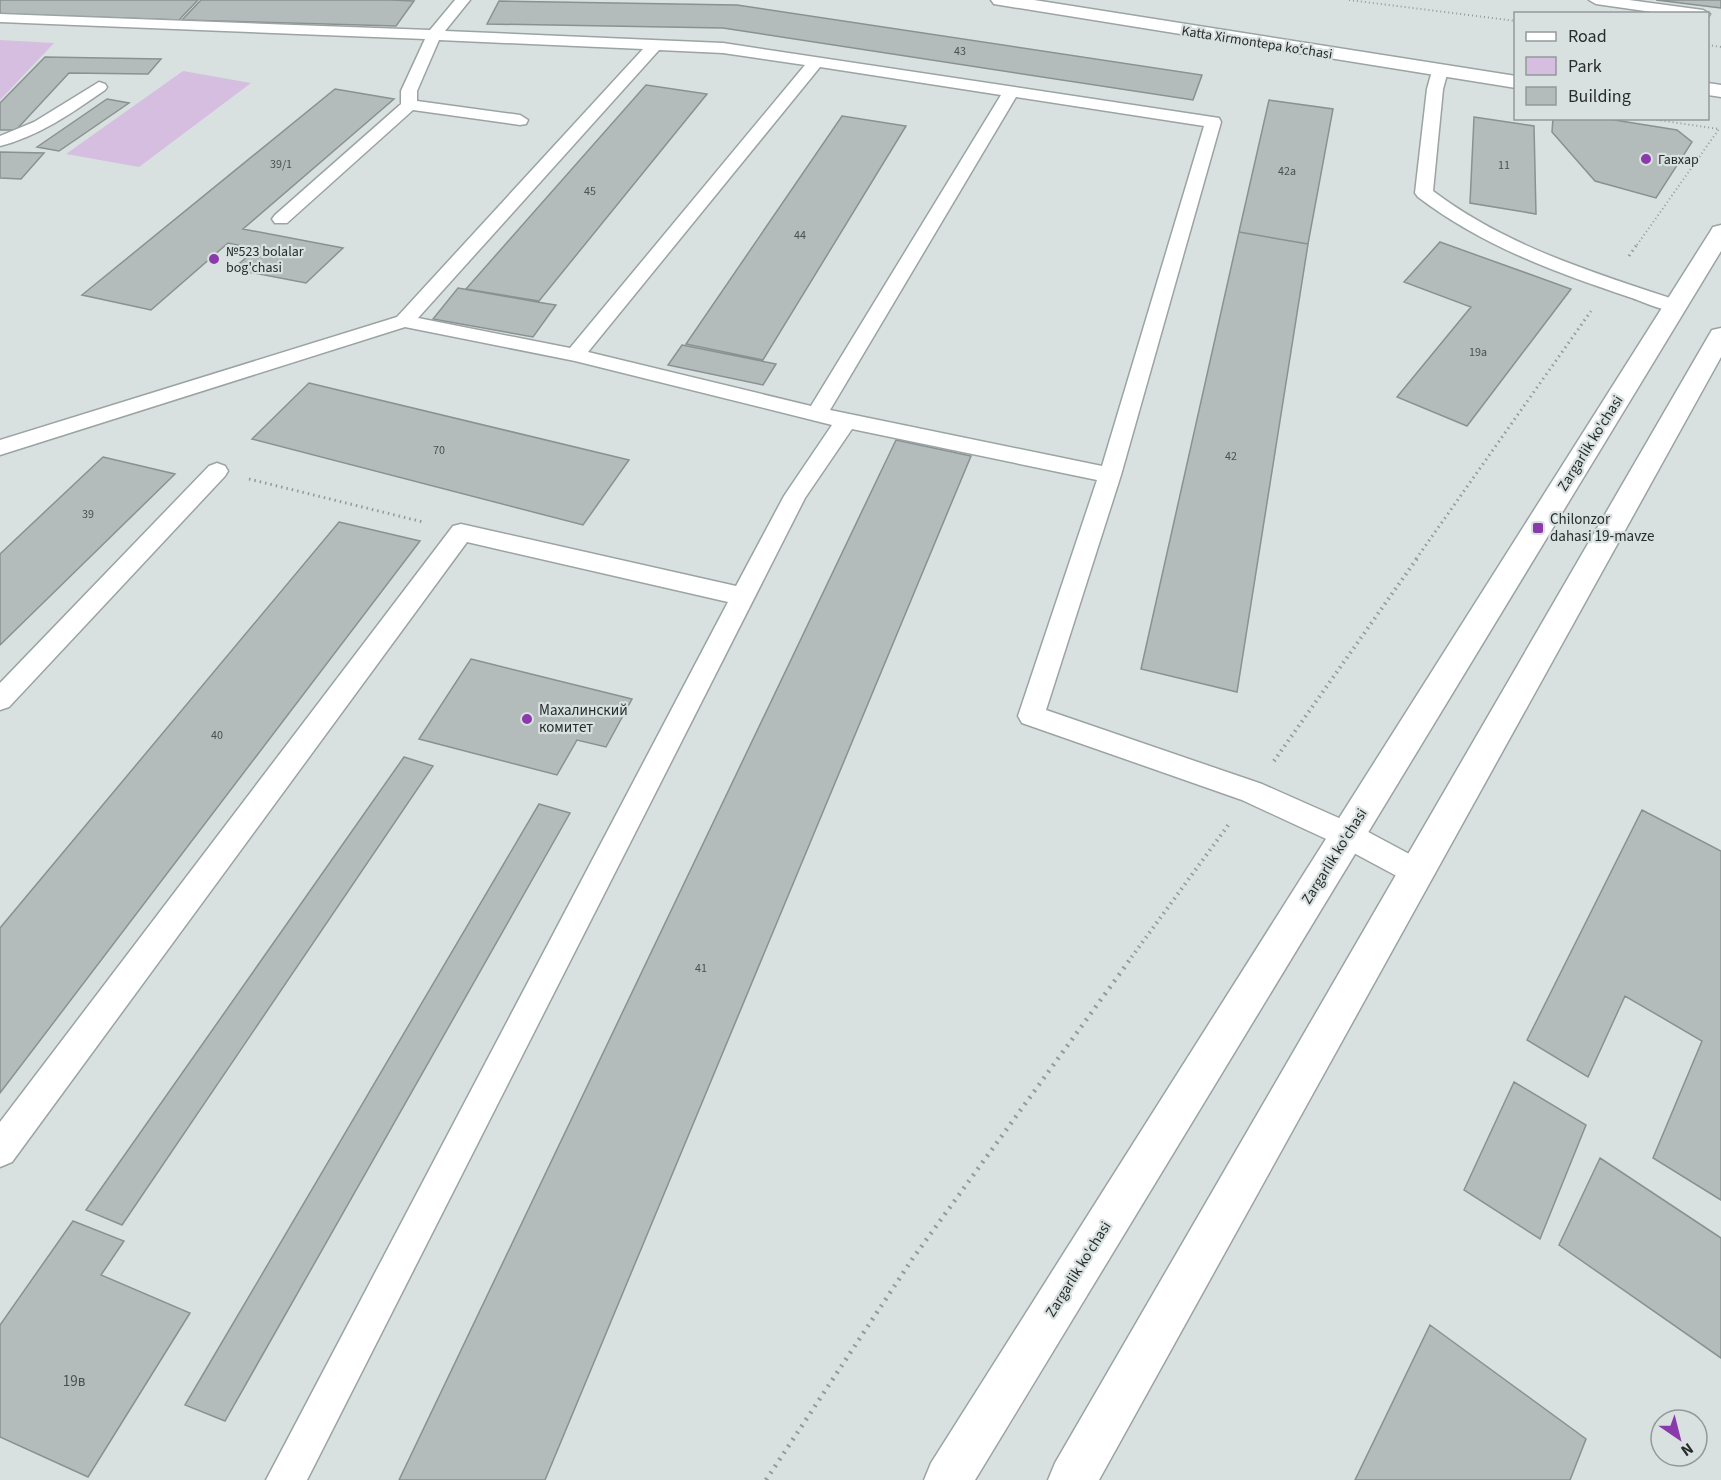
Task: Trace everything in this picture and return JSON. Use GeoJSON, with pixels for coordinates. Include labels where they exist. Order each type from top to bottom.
{"type":"FeatureCollection","features":[{"type":"Feature","properties":{"kind":"main road","name":"Katta Xirmontepa koʻchasi"},"geometry":{"type":"LineString","coordinates":[[999,0],[1514,82]]}},
{"type":"Feature","properties":{"kind":"main road","name":"Katta Xirmontepa koʻchasi"},"geometry":{"type":"LineString","coordinates":[[1106,0],[1372,41]]}},
{"type":"Feature","properties":{"kind":"main road","name":"Zargarlik ko'chasi"},"geometry":{"type":"LineString","coordinates":[[948,1480],[1721,232]]}},
{"type":"Feature","properties":{"kind":"main road"},"geometry":{"type":"LineString","coordinates":[[1072,1480],[1721,335]]}},
{"type":"Feature","properties":{"kind":"lane"},"geometry":{"type":"LineString","coordinates":[[281,219],[409,105],[409,91],[434,35],[463,0]]}},
{"type":"Feature","properties":{"kind":"lane"},"geometry":{"type":"LineString","coordinates":[[1596,0],[1689,12]]}},
{"type":"Feature","properties":{"kind":"lane"},"geometry":{"type":"LineString","coordinates":[[0,18],[723,48],[1214,122],[1110,475],[1032,716],[1252,792],[1347,835],[1416,872]]}},
{"type":"Feature","properties":{"kind":"lane"},"geometry":{"type":"LineString","coordinates":[[404,321],[655,45]]}},
{"type":"Feature","properties":{"kind":"lane"},"geometry":{"type":"LineString","coordinates":[[575,355],[816,62]]}},
{"type":"Feature","properties":{"kind":"lane"},"geometry":{"type":"LineString","coordinates":[[1440,71],[1435,90],[1424,193],[1444,210],[1544,259],[1675,306]]}},
{"type":"Feature","properties":{"kind":"lane"},"geometry":{"type":"LineString","coordinates":[[0,141],[23,135],[52,119],[99,87]]}},
{"type":"Feature","properties":{"kind":"lane"},"geometry":{"type":"LineString","coordinates":[[818,413],[1011,92]]}},
{"type":"Feature","properties":{"kind":"lane"},"geometry":{"type":"LineString","coordinates":[[409,105],[520,120]]}},
{"type":"Feature","properties":{"kind":"lane"},"geometry":{"type":"LineString","coordinates":[[0,448],[404,321],[575,355],[846,421],[1110,475]]}},
{"type":"Feature","properties":{"kind":"lane"},"geometry":{"type":"LineString","coordinates":[[286,1480],[795,496],[846,421]]}},
{"type":"Feature","properties":{"kind":"lane"},"geometry":{"type":"LineString","coordinates":[[0,700],[217,471]]}},
{"type":"Feature","properties":{"kind":"lane"},"geometry":{"type":"LineString","coordinates":[[0,1150],[461,532],[744,597]]}},
{"type":"Feature","properties":{"kind":"path"},"geometry":{"type":"LineString","coordinates":[[1349,0],[1514,21]]}},
{"type":"Feature","properties":{"kind":"path"},"geometry":{"type":"LineString","coordinates":[[217,471],[461,532]]}},
{"type":"Feature","properties":{"kind":"green space"},"geometry":{"type":"Polygon","coordinates":[[[0,40],[54,43],[0,100],[0,40]]]}},
{"type":"Feature","properties":{"kind":"green space"},"geometry":{"type":"Polygon","coordinates":[[[183,71],[251,83],[139,167],[66,154],[183,71]]]}},
{"type":"Feature","properties":{"kind":"building"},"geometry":{"type":"Polygon","coordinates":[[[0,0],[198,0],[179,20],[0,14],[0,0]]]}},
{"type":"Feature","properties":{"kind":"building"},"geometry":{"type":"Polygon","coordinates":[[[201,0],[414,1],[396,26],[182,20],[201,0]]]}},
{"type":"Feature","properties":{"kind":"building"},"geometry":{"type":"Polygon","coordinates":[[[1656,0],[1721,0],[1721,8],[1656,0]]]}},
{"type":"Feature","properties":{"kind":"building"},"geometry":{"type":"Polygon","coordinates":[[[499,1],[737,5],[1202,75],[1193,100],[723,28],[487,24],[499,1]]]}},
{"type":"Feature","properties":{"kind":"building"},"geometry":{"type":"Polygon","coordinates":[[[45,57],[161,59],[148,74],[69,73],[16,130],[0,130],[0,103],[45,57]]]}},
{"type":"Feature","properties":{"kind":"building"},"geometry":{"type":"Polygon","coordinates":[[[646,85],[707,94],[539,301],[466,289],[646,85]]]}},
{"type":"Feature","properties":{"kind":"building"},"geometry":{"type":"Polygon","coordinates":[[[335,89],[394,99],[243,229],[343,248],[306,283],[233,269],[256,249],[228,243],[151,310],[82,295],[335,89]]]}},
{"type":"Feature","properties":{"kind":"building"},"geometry":{"type":"Polygon","coordinates":[[[107,99],[129,103],[59,151],[37,147],[107,99]]]}},
{"type":"Feature","properties":{"kind":"building"},"geometry":{"type":"Polygon","coordinates":[[[1269,100],[1333,109],[1308,244],[1239,232],[1269,100]]]}},
{"type":"Feature","properties":{"kind":"building"},"geometry":{"type":"Polygon","coordinates":[[[842,116],[906,126],[763,360],[686,344],[842,116]]]}},
{"type":"Feature","properties":{"kind":"building"},"geometry":{"type":"Polygon","coordinates":[[[1474,117],[1534,126],[1536,214],[1470,203],[1474,117]]]}},
{"type":"Feature","properties":{"kind":"building"},"geometry":{"type":"Polygon","coordinates":[[[1553,120],[1614,120],[1677,130],[1692,142],[1656,198],[1595,181],[1552,132],[1553,120]]]}},
{"type":"Feature","properties":{"kind":"building"},"geometry":{"type":"Polygon","coordinates":[[[0,152],[44,153],[21,179],[0,178],[0,152]]]}},
{"type":"Feature","properties":{"kind":"building"},"geometry":{"type":"Polygon","coordinates":[[[1239,232],[1308,244],[1237,692],[1141,669],[1239,232]]]}},
{"type":"Feature","properties":{"kind":"building"},"geometry":{"type":"Polygon","coordinates":[[[1440,242],[1571,289],[1467,426],[1397,397],[1471,307],[1404,282],[1440,242]]]}},
{"type":"Feature","properties":{"kind":"building"},"geometry":{"type":"Polygon","coordinates":[[[458,288],[556,305],[533,337],[433,319],[458,288]]]}},
{"type":"Feature","properties":{"kind":"building"},"geometry":{"type":"Polygon","coordinates":[[[682,345],[776,364],[763,385],[668,365],[682,345]]]}},
{"type":"Feature","properties":{"kind":"building"},"geometry":{"type":"Polygon","coordinates":[[[309,383],[629,460],[583,525],[252,439],[309,383]]]}},
{"type":"Feature","properties":{"kind":"building"},"geometry":{"type":"Polygon","coordinates":[[[896,440],[971,456],[545,1480],[399,1480],[896,440]]]}},
{"type":"Feature","properties":{"kind":"building"},"geometry":{"type":"Polygon","coordinates":[[[103,457],[175,474],[0,645],[0,554],[103,457]]]}},
{"type":"Feature","properties":{"kind":"building"},"geometry":{"type":"Polygon","coordinates":[[[339,522],[420,541],[0,1093],[0,928],[339,522]]]}},
{"type":"Feature","properties":{"kind":"building","name":"Махалинский комитет"},"geometry":{"type":"Polygon","coordinates":[[[471,659],[632,699],[606,747],[577,740],[557,775],[419,739],[471,659]]]}},
{"type":"Feature","properties":{"kind":"building"},"geometry":{"type":"Polygon","coordinates":[[[404,757],[433,766],[122,1225],[86,1210],[404,757]]]}},
{"type":"Feature","properties":{"kind":"building"},"geometry":{"type":"Polygon","coordinates":[[[539,804],[570,813],[225,1421],[185,1405],[539,804]]]}},
{"type":"Feature","properties":{"kind":"building"},"geometry":{"type":"Polygon","coordinates":[[[1642,810],[1721,851],[1721,1200],[1653,1158],[1702,1041],[1625,996],[1588,1077],[1527,1040],[1642,810]]]}},
{"type":"Feature","properties":{"kind":"building"},"geometry":{"type":"Polygon","coordinates":[[[1514,1082],[1586,1125],[1540,1239],[1464,1190],[1514,1082]]]}},
{"type":"Feature","properties":{"kind":"building"},"geometry":{"type":"Polygon","coordinates":[[[1600,1158],[1721,1238],[1721,1358],[1559,1245],[1600,1158]]]}},
{"type":"Feature","properties":{"kind":"building"},"geometry":{"type":"Polygon","coordinates":[[[73,1221],[124,1241],[101,1275],[190,1313],[88,1477],[0,1437],[0,1325],[73,1221]]]}},
{"type":"Feature","properties":{"kind":"building"},"geometry":{"type":"Polygon","coordinates":[[[1430,1325],[1586,1439],[1570,1480],[1355,1480],[1430,1325]]]}},
{"type":"Feature","properties":{"kind":"place","name":"Гавхар"},"geometry":{"type":"Point","coordinates":[1646,159]}},
{"type":"Feature","properties":{"kind":"place","name":"№523 bolalar bog'chasi"},"geometry":{"type":"Point","coordinates":[214,259]}},
{"type":"Feature","properties":{"kind":"place","name":"Chilonzor dahasi 19-mavze"},"geometry":{"type":"Point","coordinates":[1538,528]}},
{"type":"Feature","properties":{"kind":"place","name":"Махалинский комитет"},"geometry":{"type":"Point","coordinates":[527,719]}}]}
